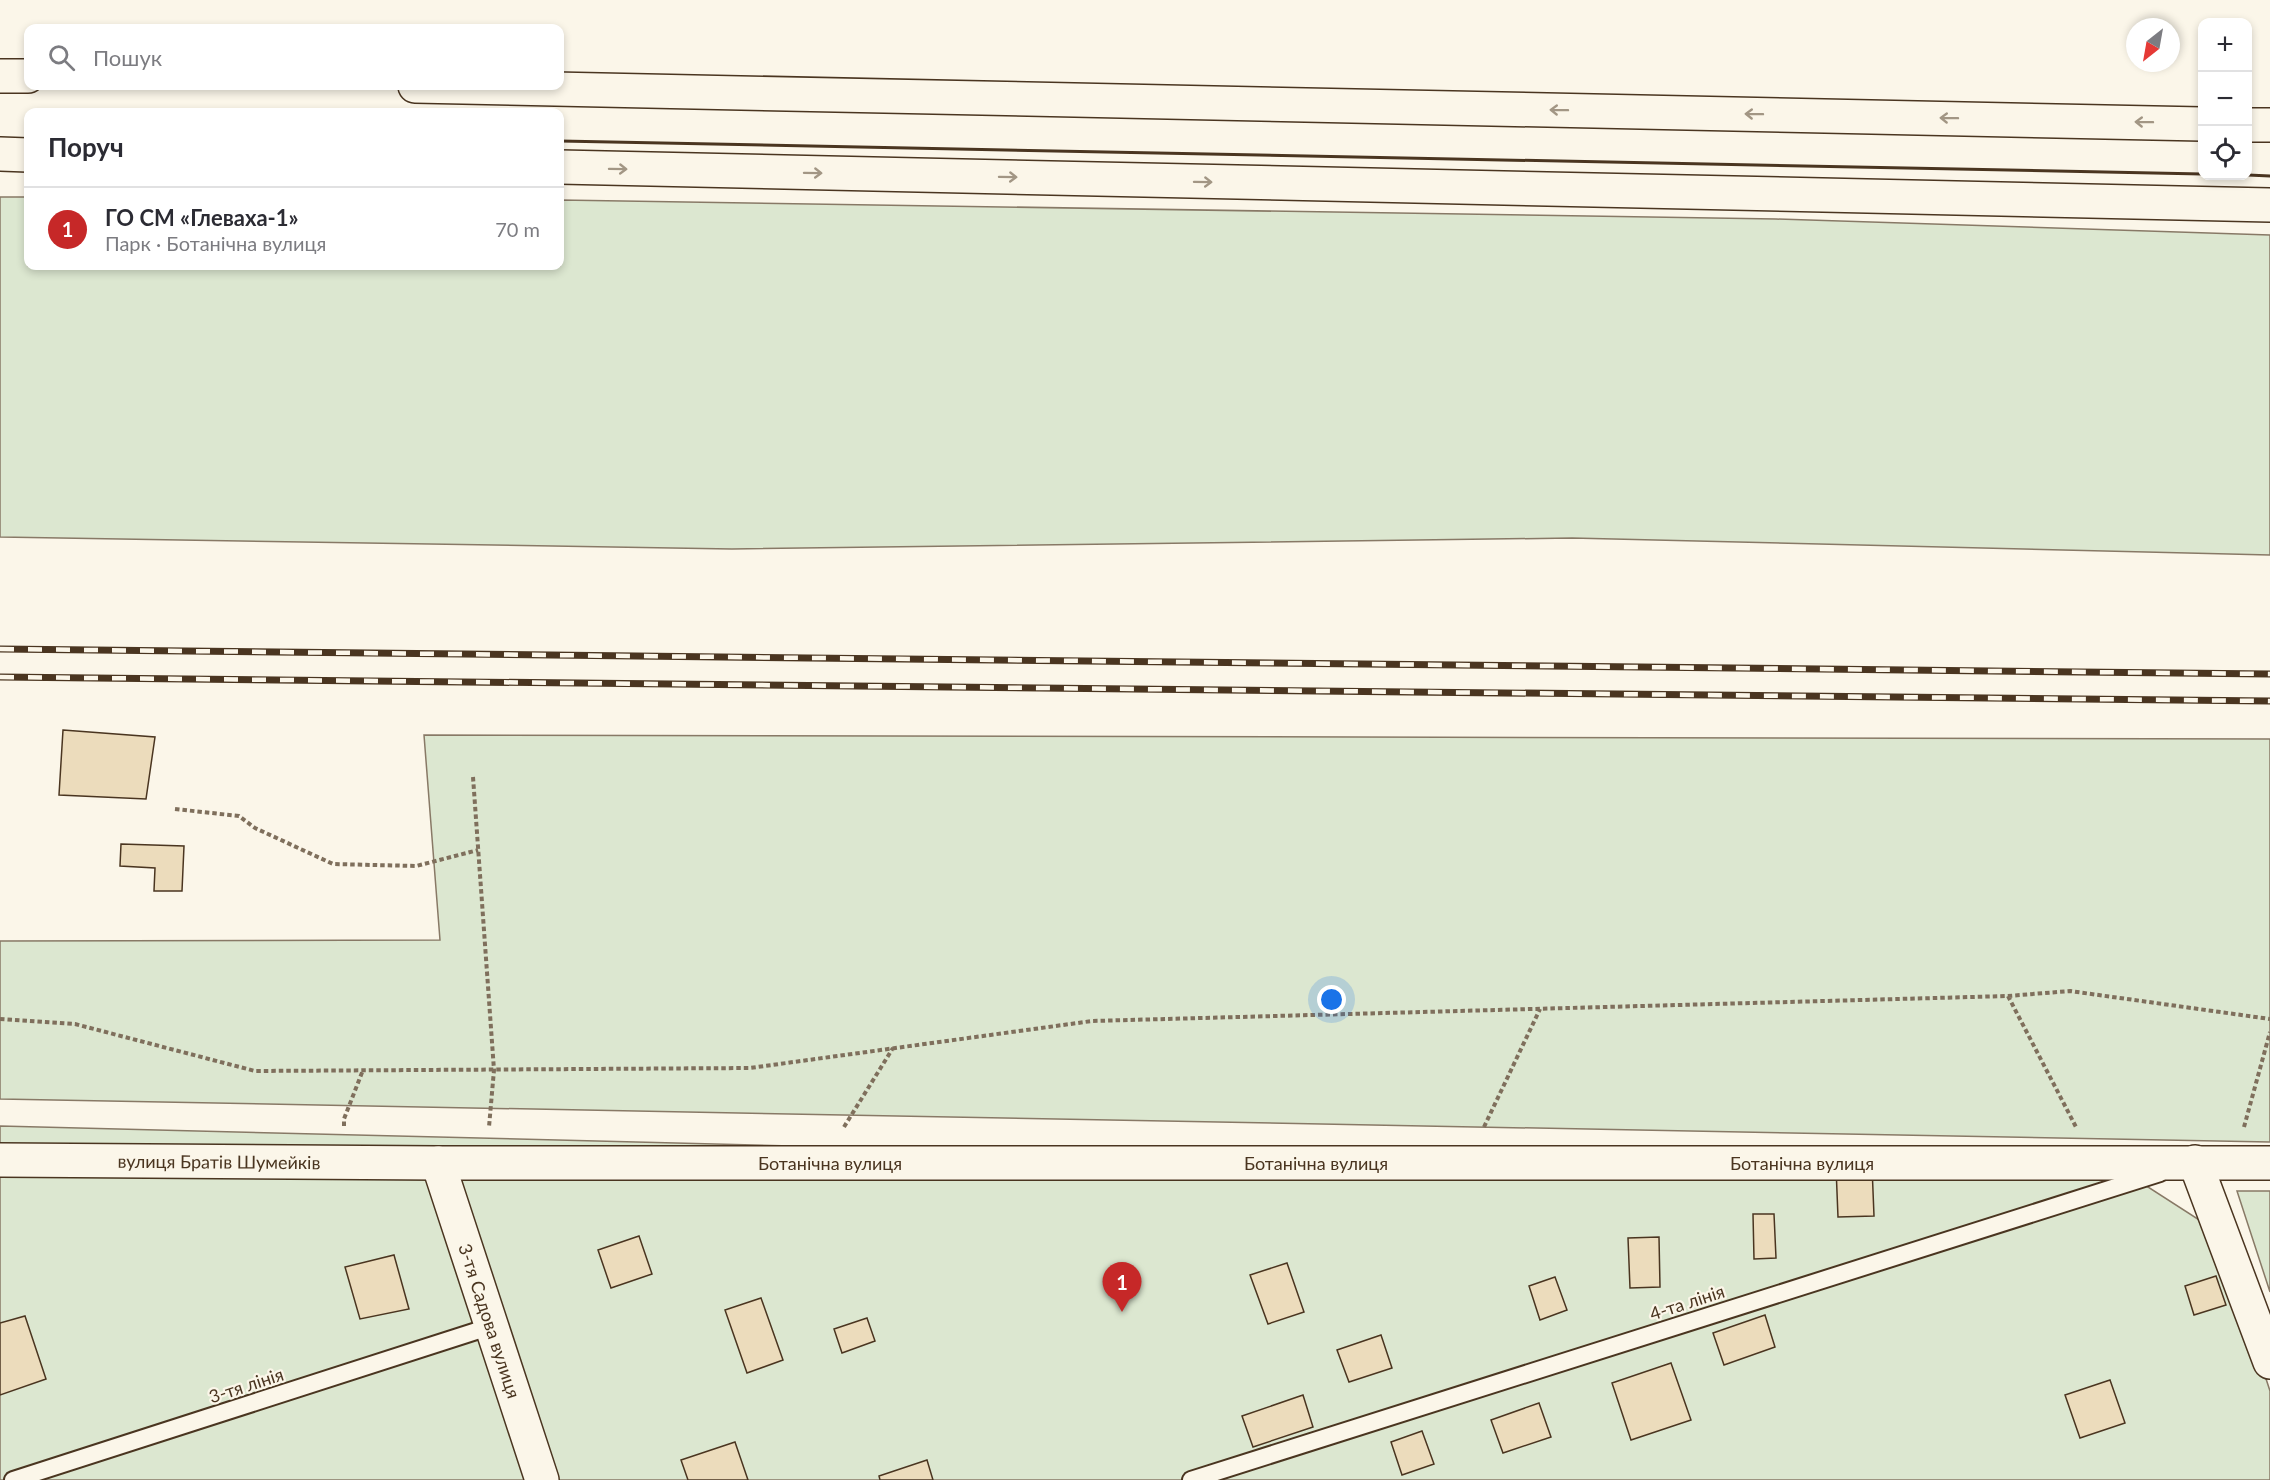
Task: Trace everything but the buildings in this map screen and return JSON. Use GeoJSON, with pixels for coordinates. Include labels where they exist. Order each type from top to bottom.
{"type":"FeatureCollection","features":[{"type":"Feature","properties":{"kind":"main road"},"geometry":{"type":"LineString","coordinates":[[0,75],[24,76]]}},
{"type":"Feature","properties":{"kind":"main road"},"geometry":{"type":"LineString","coordinates":[[564,89],[2198,124]]}},
{"type":"Feature","properties":{"kind":"main road"},"geometry":{"type":"LineString","coordinates":[[2252,125],[2270,125]]}},
{"type":"Feature","properties":{"kind":"main road"},"geometry":{"type":"LineString","coordinates":[[0,154],[24,154]]}},
{"type":"Feature","properties":{"kind":"main road"},"geometry":{"type":"LineString","coordinates":[[564,167],[2270,205]]}},
{"type":"Feature","properties":{"kind":"main road","name":"вулиця Братів Шумейків"},"geometry":{"type":"LineString","coordinates":[[0,1160],[438,1163]]}},
{"type":"Feature","properties":{"kind":"main road"},"geometry":{"type":"LineString","coordinates":[[2195,1162],[2270,1362]]}},
{"type":"Feature","properties":{"kind":"main road","name":"Ботанічна вулиця"},"geometry":{"type":"LineString","coordinates":[[438,1163],[2270,1163]]}},
{"type":"Feature","properties":{"kind":"main road","name":"3-тя Садова вулиця"},"geometry":{"type":"LineString","coordinates":[[438,1163],[542,1480]]}},
{"type":"Feature","properties":{"kind":"lane","name":"4-та лінія"},"geometry":{"type":"LineString","coordinates":[[1191,1480],[2195,1162]]}},
{"type":"Feature","properties":{"kind":"lane","name":"3-тя лінія"},"geometry":{"type":"LineString","coordinates":[[13,1480],[492,1326]]}},
{"type":"Feature","properties":{"kind":"path"},"geometry":{"type":"LineString","coordinates":[[473,777],[494,1070],[487,1163]]}},
{"type":"Feature","properties":{"kind":"path"},"geometry":{"type":"LineString","coordinates":[[176,809],[239,816],[255,828],[333,864],[416,866],[478,850]]}},
{"type":"Feature","properties":{"kind":"path"},"geometry":{"type":"LineString","coordinates":[[0,1019],[75,1024],[255,1071],[750,1068],[1092,1022],[2008,996],[2070,991],[2270,1019]]}},
{"type":"Feature","properties":{"kind":"path"},"geometry":{"type":"LineString","coordinates":[[2008,996],[2095,1162]]}},
{"type":"Feature","properties":{"kind":"path"},"geometry":{"type":"LineString","coordinates":[[1481,1132],[1540,1009]]}},
{"type":"Feature","properties":{"kind":"path"},"geometry":{"type":"LineString","coordinates":[[2234,1162],[2270,1032]]}},
{"type":"Feature","properties":{"kind":"path"},"geometry":{"type":"LineString","coordinates":[[821,1163],[893,1048]]}},
{"type":"Feature","properties":{"kind":"path"},"geometry":{"type":"LineString","coordinates":[[343,1163],[344,1119],[363,1070]]}},
{"type":"Feature","properties":{"kind":"green space"},"geometry":{"type":"Polygon","coordinates":[[[0,197],[24,197],[24,270],[564,270],[564,200],[1776,219],[2270,235],[2270,555],[1572,538],[732,549],[0,537],[0,197]]]}},
{"type":"Feature","properties":{"kind":"green space"},"geometry":{"type":"Polygon","coordinates":[[[424,735],[2270,739],[2270,1142],[0,1099],[0,941],[440,940],[424,735]]]}},
{"type":"Feature","properties":{"kind":"green space"},"geometry":{"type":"Polygon","coordinates":[[[0,1126],[1467,1163],[2131,1176],[2218,1232],[2270,1391],[2270,1480],[0,1480],[0,1126]]]}},
{"type":"Feature","properties":{"kind":"green space"},"geometry":{"type":"Polygon","coordinates":[[[2237,1191],[2270,1191],[2270,1292],[2237,1191]]]}},
{"type":"Feature","properties":{"kind":"railway"},"geometry":{"type":"LineString","coordinates":[[0,649],[2270,674]]}},
{"type":"Feature","properties":{"kind":"railway"},"geometry":{"type":"LineString","coordinates":[[0,677],[2270,701]]}},
{"type":"Feature","properties":{"kind":"wall"},"geometry":{"type":"LineString","coordinates":[[564,141],[2198,174]]}},
{"type":"Feature","properties":{"kind":"wall"},"geometry":{"type":"LineString","coordinates":[[2252,175],[2270,176]]}},
{"type":"Feature","properties":{"kind":"place","name":"ГО СМ «Глеваха-1»"},"geometry":{"type":"Point","coordinates":[1122,1312]}}]}
